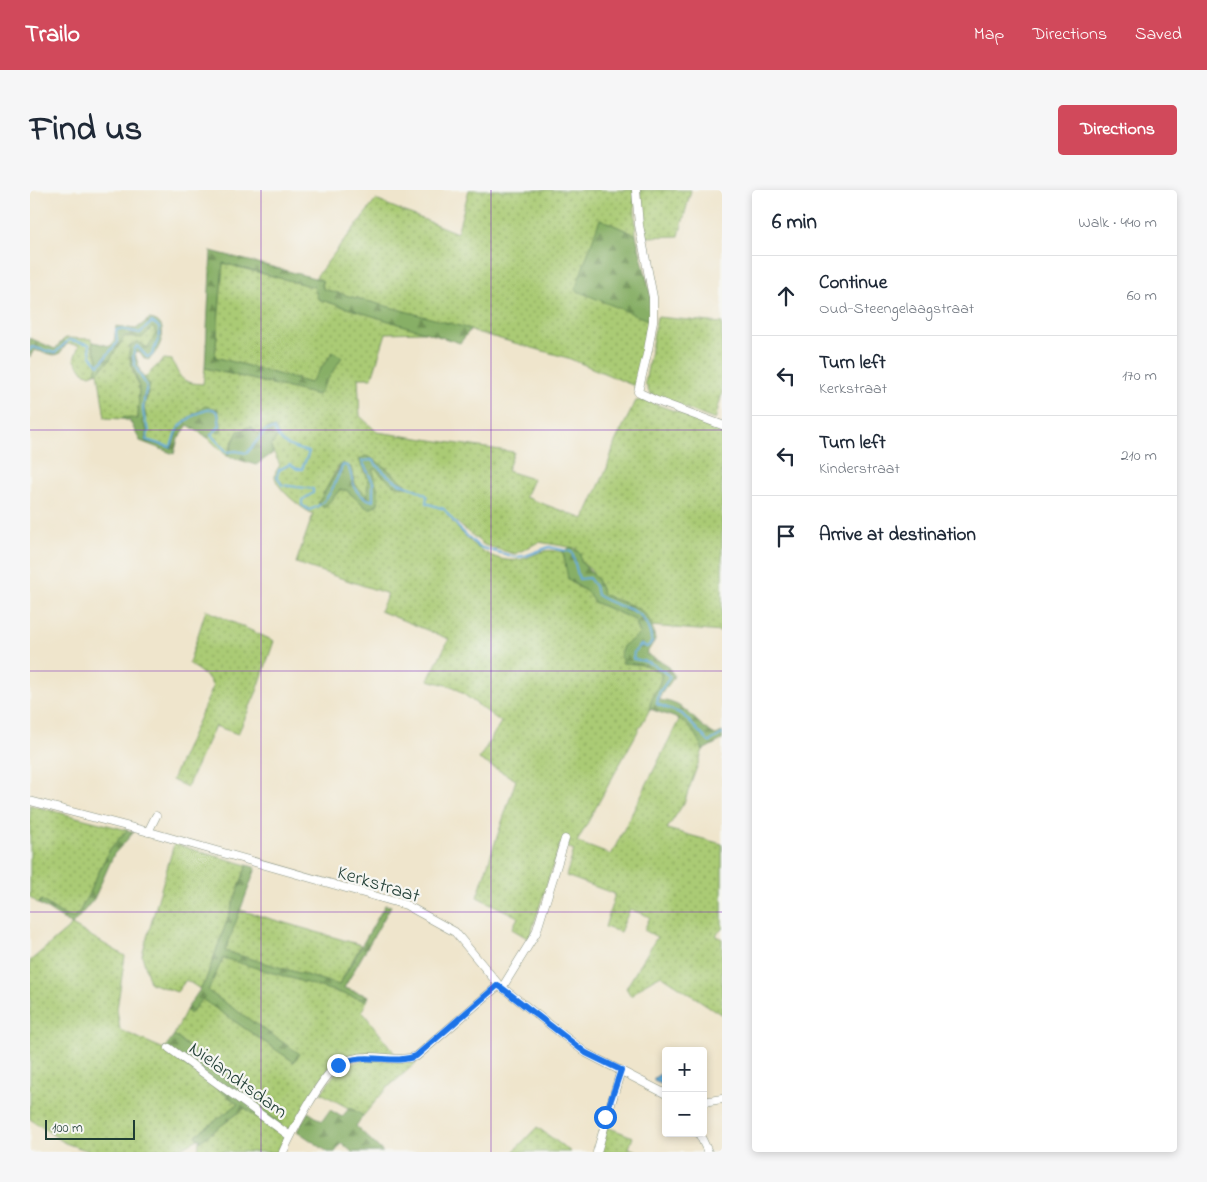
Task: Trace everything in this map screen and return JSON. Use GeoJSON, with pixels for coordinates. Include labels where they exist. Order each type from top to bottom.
{"type":"FeatureCollection","features":[{"type":"Feature","properties":{"kind":"street"},"geometry":{"type":"LineString","coordinates":[[636,190],[639,225],[653,297],[651,331],[638,392],[656,402],[722,425]]}},
{"type":"Feature","properties":{"kind":"street","name":"Kerkstraat"},"geometry":{"type":"LineString","coordinates":[[30,802],[148,832],[406,905],[455,932],[500,986],[586,1053],[662,1092]]}},
{"type":"Feature","properties":{"kind":"street"},"geometry":{"type":"LineString","coordinates":[[148,832],[156,816]]}},
{"type":"Feature","properties":{"kind":"street"},"geometry":{"type":"LineString","coordinates":[[282,1152],[327,1076],[338,1065],[366,1056],[408,1059],[416,1056],[500,986],[536,934],[565,839]]}},
{"type":"Feature","properties":{"kind":"street","name":"Nielandtsdam"},"geometry":{"type":"LineString","coordinates":[[170,1048],[290,1136]]}},
{"type":"Feature","properties":{"kind":"street"},"geometry":{"type":"LineString","coordinates":[[597,1152],[621,1070]]}},
{"type":"Feature","properties":{"kind":"street"},"geometry":{"type":"LineString","coordinates":[[707,1101],[722,1099]]}},
{"type":"Feature","properties":{"kind":"street"},"geometry":{"type":"LineString","coordinates":[[701,1137],[708,1152]]}},
{"type":"Feature","properties":{"kind":"green space"},"geometry":{"type":"Polygon","coordinates":[[[469,190],[634,190],[636,235],[600,219],[650,321],[637,387],[568,358],[323,289],[322,280],[315,278],[376,200],[457,233],[469,190]]]}},
{"type":"Feature","properties":{"kind":"green space"},"geometry":{"type":"Polygon","coordinates":[[[640,190],[691,190],[679,236],[644,237],[640,190]]]}},
{"type":"Feature","properties":{"kind":"green space"},"geometry":{"type":"Polygon","coordinates":[[[600,219],[636,235],[651,296],[650,321],[575,290],[600,219]]]}},
{"type":"Feature","properties":{"kind":"green space"},"geometry":{"type":"Polygon","coordinates":[[[211,251],[322,280],[323,289],[471,329],[460,343],[318,299],[314,287],[223,263],[215,357],[310,383],[333,352],[342,357],[318,395],[205,368],[211,251]]]}},
{"type":"Feature","properties":{"kind":"green space"},"geometry":{"type":"Polygon","coordinates":[[[223,263],[314,287],[318,299],[425,332],[386,333],[372,378],[358,378],[360,416],[377,432],[514,452],[507,471],[533,479],[525,497],[584,519],[607,468],[615,442],[636,401],[644,400],[722,428],[722,632],[651,626],[644,612],[638,608],[603,594],[591,570],[581,562],[580,553],[575,548],[539,542],[515,554],[484,545],[449,516],[472,543],[492,556],[514,560],[526,558],[540,552],[563,552],[572,583],[587,592],[594,602],[635,620],[640,634],[620,651],[623,663],[643,665],[657,670],[661,673],[660,682],[650,704],[650,709],[577,842],[611,855],[680,718],[695,732],[703,750],[684,803],[667,829],[722,844],[722,929],[716,935],[722,939],[722,1015],[661,975],[645,984],[631,996],[626,988],[657,937],[644,930],[650,917],[630,909],[620,932],[605,927],[615,894],[566,876],[574,850],[560,844],[529,939],[512,929],[518,917],[477,897],[516,780],[479,759],[501,722],[454,687],[428,680],[449,639],[380,611],[388,594],[296,563],[313,514],[292,499],[275,478],[280,465],[271,447],[278,434],[258,434],[252,427],[242,430],[235,437],[227,456],[208,438],[215,430],[222,430],[187,423],[171,448],[145,441],[147,430],[142,421],[146,416],[144,408],[150,385],[144,378],[164,359],[172,360],[182,378],[190,382],[203,384],[205,368],[318,395],[333,352],[310,383],[215,357],[223,263]],[[365,456],[361,466],[366,473],[368,481],[367,496],[355,484],[354,476],[339,465],[319,502],[335,495],[340,490],[346,490],[367,508],[375,477],[372,470],[376,469],[382,476],[407,485],[370,457],[365,456]]]}},
{"type":"Feature","properties":{"kind":"green space"},"geometry":{"type":"Polygon","coordinates":[[[657,317],[722,323],[722,393],[715,420],[650,394],[645,383],[657,317]]]}},
{"type":"Feature","properties":{"kind":"green space"},"geometry":{"type":"Polygon","coordinates":[[[149,319],[161,325],[162,337],[157,350],[148,360],[140,352],[135,353],[140,371],[150,385],[144,408],[146,416],[142,421],[147,430],[145,441],[171,448],[178,431],[187,423],[184,421],[205,406],[218,409],[222,430],[218,433],[215,430],[208,438],[188,425],[178,439],[174,454],[140,441],[130,421],[122,419],[123,417],[138,419],[139,387],[129,355],[130,346],[138,342],[148,348],[156,333],[153,327],[142,338],[125,336],[109,361],[95,373],[98,359],[92,345],[94,342],[110,346],[114,342],[116,326],[136,329],[149,319]]]}},
{"type":"Feature","properties":{"kind":"green space"},"geometry":{"type":"Polygon","coordinates":[[[153,326],[156,333],[148,348],[138,342],[130,346],[129,354],[132,368],[139,387],[138,420],[123,417],[122,419],[105,418],[98,372],[109,361],[125,336],[131,335],[138,338],[153,326]]]}},
{"type":"Feature","properties":{"kind":"green space"},"geometry":{"type":"Polygon","coordinates":[[[30,338],[55,349],[63,340],[67,344],[59,354],[54,355],[34,350],[30,357],[30,338]]]}},
{"type":"Feature","properties":{"kind":"green space"},"geometry":{"type":"Polygon","coordinates":[[[66,338],[91,339],[94,342],[92,345],[98,359],[95,373],[90,375],[83,372],[74,359],[79,345],[67,344],[63,340],[66,338]]]}},
{"type":"Feature","properties":{"kind":"green space"},"geometry":{"type":"Polygon","coordinates":[[[251,427],[258,434],[271,427],[275,428],[278,434],[271,447],[273,453],[256,465],[227,456],[238,431],[251,427]]]}},
{"type":"Feature","properties":{"kind":"green space"},"geometry":{"type":"Polygon","coordinates":[[[365,456],[386,468],[407,485],[407,488],[392,484],[376,469],[373,470],[379,497],[378,504],[372,508],[367,508],[346,490],[340,490],[324,508],[318,503],[342,463],[351,467],[355,484],[367,496],[368,479],[359,460],[365,456]]]}},
{"type":"Feature","properties":{"kind":"green space"},"geometry":{"type":"Polygon","coordinates":[[[571,547],[580,553],[581,562],[597,579],[603,594],[637,608],[648,619],[655,640],[646,654],[666,664],[674,675],[659,700],[678,705],[702,726],[716,735],[722,732],[722,740],[703,750],[688,725],[676,718],[650,709],[650,704],[660,682],[661,673],[646,665],[623,663],[620,656],[623,646],[640,634],[635,620],[594,602],[587,592],[568,579],[563,552],[571,547]]]}},
{"type":"Feature","properties":{"kind":"green space"},"geometry":{"type":"Polygon","coordinates":[[[206,610],[274,641],[257,691],[238,734],[215,726],[187,787],[172,780],[213,687],[209,679],[189,663],[206,610]]]}},
{"type":"Feature","properties":{"kind":"green space"},"geometry":{"type":"Polygon","coordinates":[[[30,805],[127,830],[110,849],[80,911],[72,918],[65,916],[41,900],[39,904],[30,897],[30,805]]]}},
{"type":"Feature","properties":{"kind":"green space"},"geometry":{"type":"Polygon","coordinates":[[[127,830],[134,832],[114,854],[94,899],[72,925],[39,904],[41,900],[65,916],[73,918],[80,911],[110,849],[127,830]]]}},
{"type":"Feature","properties":{"kind":"green space"},"geometry":{"type":"Polygon","coordinates":[[[174,844],[247,865],[205,982],[200,989],[186,980],[177,992],[150,983],[142,955],[174,844]]]}},
{"type":"Feature","properties":{"kind":"green space"},"geometry":{"type":"Polygon","coordinates":[[[247,865],[256,868],[225,951],[339,985],[385,905],[391,906],[344,988],[369,996],[367,1001],[223,958],[208,991],[300,1054],[294,1062],[202,999],[190,1014],[186,1010],[205,982],[247,865]]]}},
{"type":"Feature","properties":{"kind":"green space"},"geometry":{"type":"Polygon","coordinates":[[[240,910],[361,945],[339,985],[224,951],[240,910]]]}},
{"type":"Feature","properties":{"kind":"green space"},"geometry":{"type":"Polygon","coordinates":[[[72,925],[125,956],[117,1009],[120,1030],[164,1049],[239,1104],[196,1135],[198,1139],[179,1149],[92,1152],[65,1143],[30,1119],[30,961],[72,925]]]}},
{"type":"Feature","properties":{"kind":"green space"},"geometry":{"type":"Polygon","coordinates":[[[223,957],[367,1001],[362,1011],[396,1055],[362,1054],[342,1058],[335,1063],[321,1080],[291,1128],[285,1130],[255,1100],[174,1035],[186,1010],[190,1013],[202,999],[294,1062],[299,1054],[208,991],[223,957]]]}},
{"type":"Feature","properties":{"kind":"green space"},"geometry":{"type":"Polygon","coordinates":[[[174,1035],[281,1124],[274,1131],[245,1108],[199,1142],[200,1139],[196,1135],[238,1104],[164,1049],[174,1035]]]}},
{"type":"Feature","properties":{"kind":"green space"},"geometry":{"type":"Polygon","coordinates":[[[365,1059],[417,1062],[386,1089],[363,1116],[321,1093],[339,1068],[365,1059]]]}},
{"type":"Feature","properties":{"kind":"green space"},"geometry":{"type":"Polygon","coordinates":[[[350,1107],[363,1116],[356,1126],[383,1152],[352,1152],[342,1143],[335,1152],[328,1152],[297,1131],[308,1112],[322,1121],[330,1110],[342,1117],[350,1107]]]}},
{"type":"Feature","properties":{"kind":"green space"},"geometry":{"type":"Polygon","coordinates":[[[245,1108],[273,1130],[276,1129],[284,1136],[278,1152],[198,1152],[199,1142],[245,1108]]]}},
{"type":"Feature","properties":{"kind":"green space"},"geometry":{"type":"Polygon","coordinates":[[[537,1127],[571,1152],[513,1152],[537,1127]]]}},
{"type":"Feature","properties":{"kind":"green space"},"geometry":{"type":"Polygon","coordinates":[[[607,1127],[633,1137],[629,1148],[639,1152],[601,1152],[607,1127]]]}},
{"type":"Feature","properties":{"kind":"water"},"geometry":{"type":"Polygon","coordinates":[[[662,1073],[662,1084],[654,1081],[654,1078],[662,1073]]]}},
{"type":"Feature","properties":{"kind":"waterway"},"geometry":{"type":"LineString","coordinates":[[30,350],[32,347],[55,353],[69,340],[89,344],[91,356],[99,365],[117,343],[116,330],[140,333],[152,322],[159,327],[160,335],[152,355],[147,357],[137,346],[133,356],[141,377],[147,386],[143,408],[144,418],[149,430],[146,440],[170,447],[176,432],[183,423],[197,414],[213,409],[218,413],[220,426],[211,435],[227,452],[247,453],[265,431],[274,429],[284,443],[309,452],[302,469],[297,469],[290,464],[279,470],[277,476],[282,485],[313,489],[313,493],[302,500],[302,505],[309,510],[327,498],[343,465],[348,466],[354,487],[360,495],[373,501],[373,482],[362,461],[372,460],[384,473],[395,481],[420,491],[427,496],[426,503],[444,509],[458,527],[479,547],[515,557],[525,556],[549,547],[572,552],[579,579],[589,578],[595,586],[597,595],[607,601],[632,610],[644,620],[649,629],[652,642],[647,647],[641,645],[634,652],[633,659],[653,665],[670,677],[659,693],[657,704],[682,714],[709,742],[722,734]]}},
{"type":"Feature","properties":{"kind":"route"},"geometry":{"type":"LineString","coordinates":[[338,1065],[366,1056],[408,1059],[421,1054],[498,985],[586,1053],[621,1070],[605,1117]]}}]}
